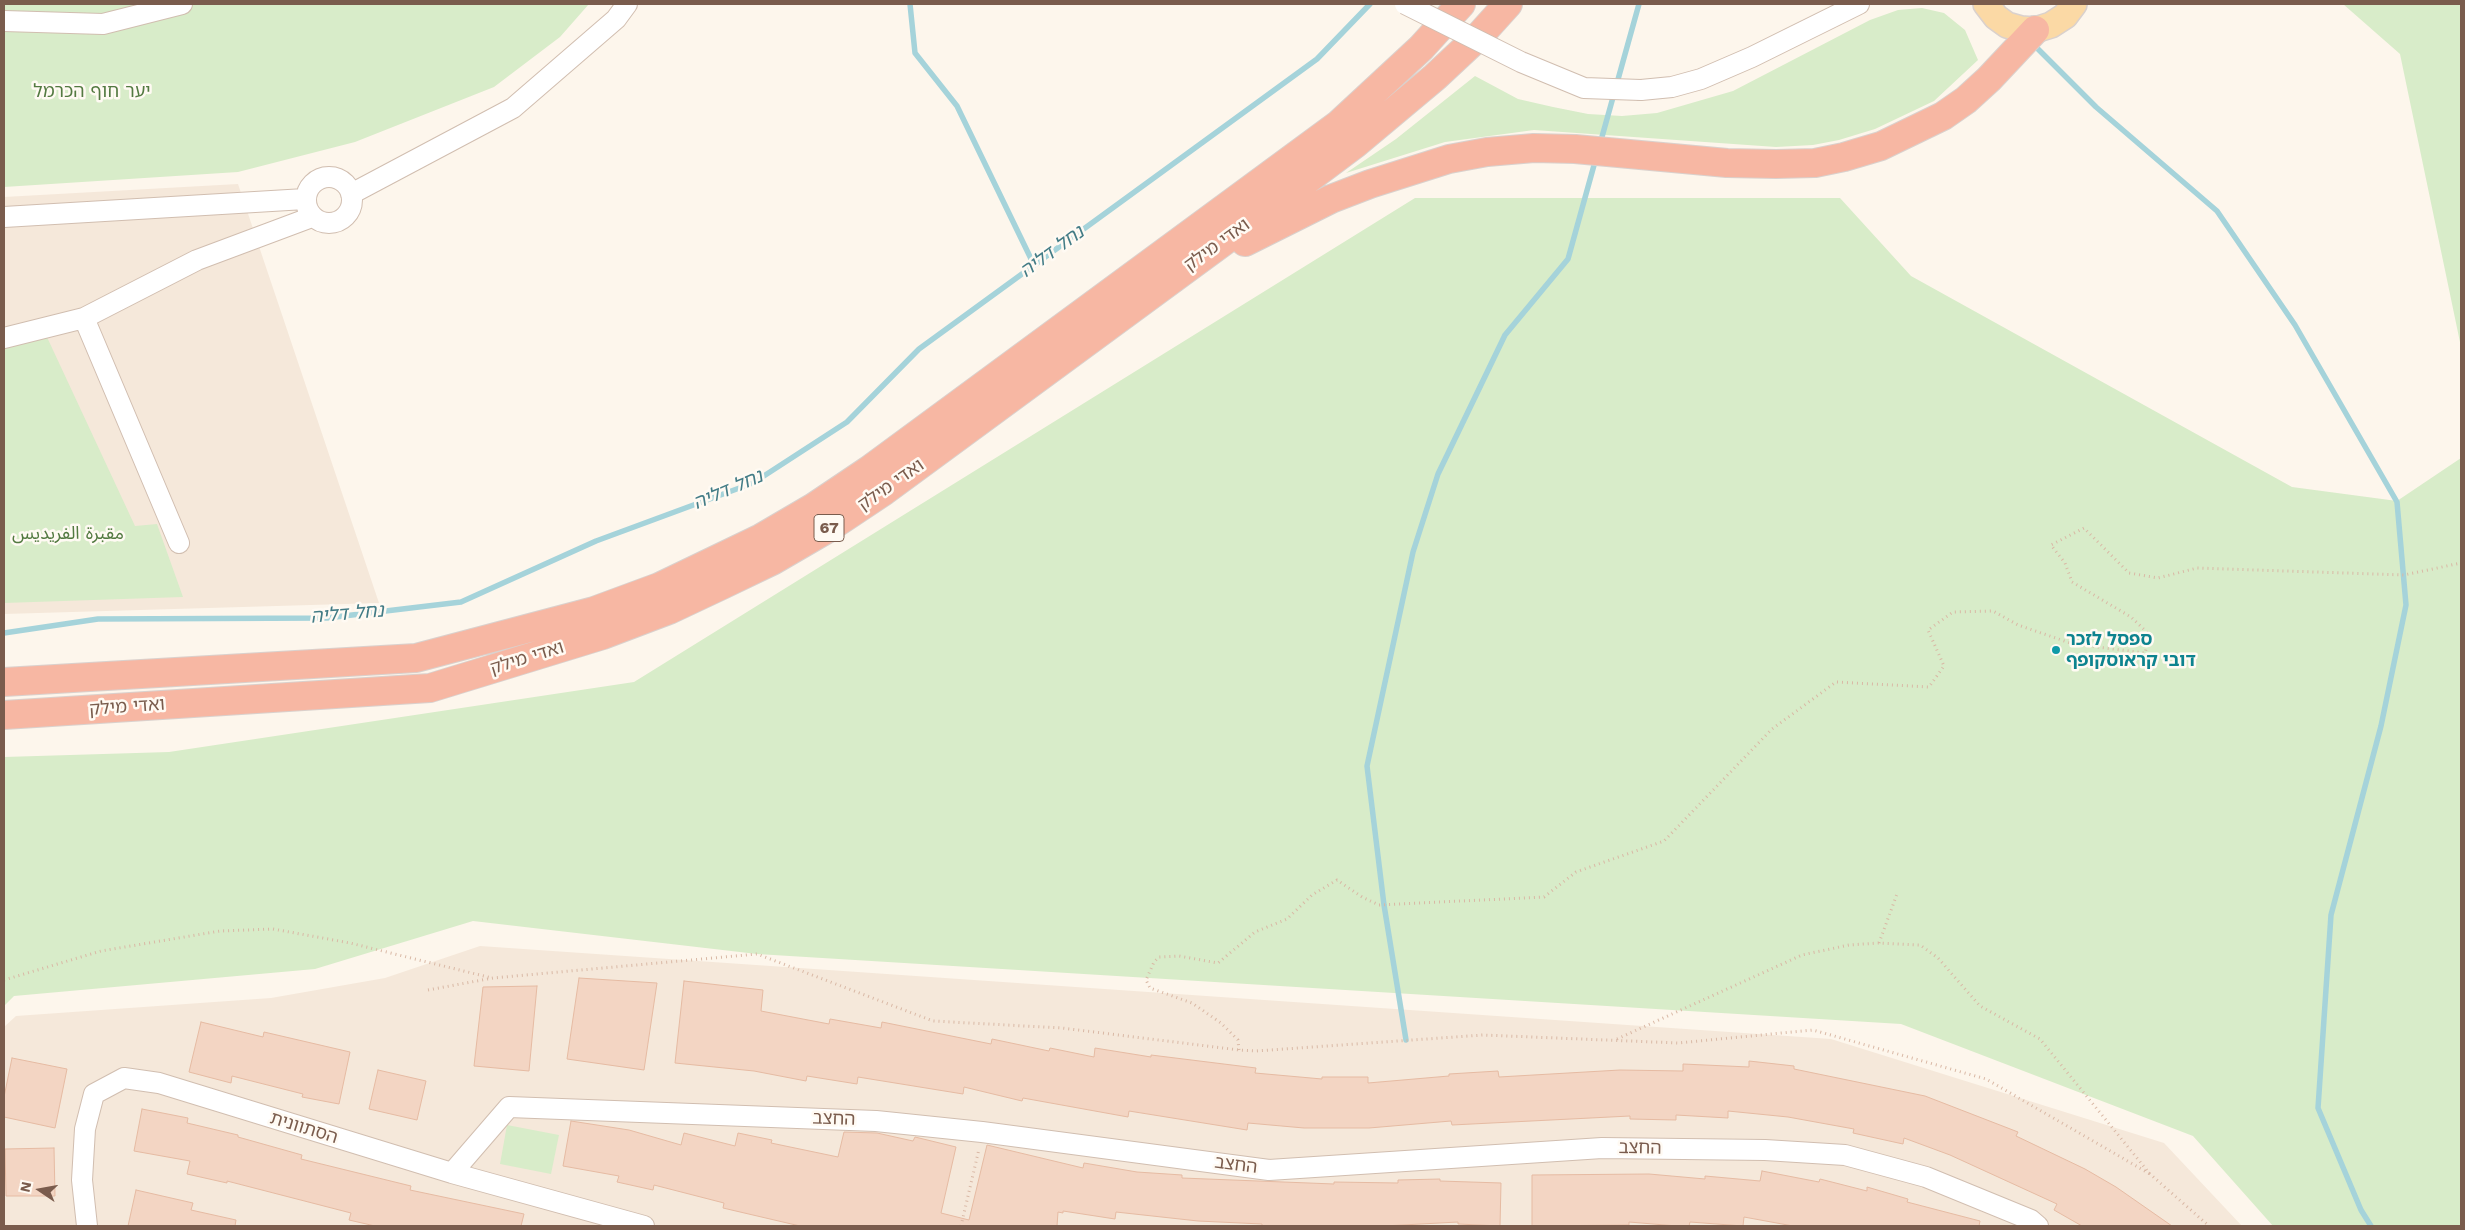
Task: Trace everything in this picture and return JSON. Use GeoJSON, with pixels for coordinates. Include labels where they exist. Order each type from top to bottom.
{"type":"FeatureCollection","features":[{"type":"Feature","properties":{"kind":"highway","name":"ואדי מילק"},"geometry":{"type":"LineString","coordinates":[[4,682],[416,658],[594,611],[659,587],[761,538],[814,507],[869,470],[1339,124],[1421,48],[1461,4]]}},
{"type":"Feature","properties":{"kind":"highway","name":"ואדי מילק"},"geometry":{"type":"LineString","coordinates":[[4,716],[430,688],[603,635],[669,610],[772,561],[827,529],[884,491],[1355,144],[1435,78],[1480,35],[1508,4]]}},
{"type":"Feature","properties":{"kind":"highway"},"geometry":{"type":"LineString","coordinates":[[1111,323],[1248,240],[1292,217],[1370,184],[1450,159],[1534,148],[1633,153],[1727,163],[1776,164],[1815,162],[1844,157],[1881,146],[1944,116],[1966,100],[2035,30]]}},
{"type":"Feature","properties":{"kind":"main road"},"geometry":{"type":"LineString","coordinates":[[1985,4],[1996,17],[2007,25],[2035,30],[2051,25],[2065,16],[2074,4]]}},
{"type":"Feature","properties":{"kind":"street"},"geometry":{"type":"LineString","coordinates":[[4,21],[102,24],[182,4]]}},
{"type":"Feature","properties":{"kind":"street"},"geometry":{"type":"LineString","coordinates":[[351,194],[513,108],[616,19],[627,4]]}},
{"type":"Feature","properties":{"kind":"street"},"geometry":{"type":"LineString","coordinates":[[1405,4],[1521,62],[1584,88],[1641,90],[1672,87],[1701,79],[1752,57],[1859,4]]}},
{"type":"Feature","properties":{"kind":"street"},"geometry":{"type":"LineString","coordinates":[[4,217],[309,208],[326,223],[340,220],[350,209],[351,194],[343,182],[337,178],[323,177],[311,185],[309,208]]}},
{"type":"Feature","properties":{"kind":"street"},"geometry":{"type":"LineString","coordinates":[[4,338],[84,318],[197,260],[309,208]]}},
{"type":"Feature","properties":{"kind":"street"},"geometry":{"type":"LineString","coordinates":[[84,318],[179,543]]}},
{"type":"Feature","properties":{"kind":"street","name":"הסתוונית"},"geometry":{"type":"LineString","coordinates":[[87,1226],[82,1180],[85,1129],[94,1094],[124,1078],[159,1083],[452,1173],[644,1226]]}},
{"type":"Feature","properties":{"kind":"street","name":"החצב"},"geometry":{"type":"LineString","coordinates":[[452,1173],[509,1107],[876,1121],[982,1132],[1269,1170],[1602,1148],[1766,1150],[1845,1155],[1926,1177],[2031,1220],[2038,1226]]}},
{"type":"Feature","properties":{"kind":"path"},"geometry":{"type":"LineString","coordinates":[[1239,1050],[1238,1040],[1214,1018],[1192,1003],[1150,988],[1146,980],[1154,962],[1159,957],[1179,956],[1218,963],[1255,932],[1287,919],[1312,895],[1337,880],[1362,897],[1379,905],[1544,897],[1576,872],[1664,841],[1772,729],[1836,682],[1929,688],[1944,666],[1928,630],[1953,612],[1993,611],[2018,625],[2073,644],[2145,653],[2150,635],[2131,617],[2072,582],[2065,563],[2051,545],[2084,528],[2129,573],[2158,578],[2197,568],[2404,575],[2461,562]]}},
{"type":"Feature","properties":{"kind":"path"},"geometry":{"type":"LineString","coordinates":[[1879,943],[1897,894]]}},
{"type":"Feature","properties":{"kind":"path"},"geometry":{"type":"LineString","coordinates":[[4,980],[100,951],[220,931],[273,929],[350,943],[493,978]]}},
{"type":"Feature","properties":{"kind":"path"},"geometry":{"type":"LineString","coordinates":[[1615,1041],[1802,955],[1849,945],[1879,943],[1920,945],[1938,958],[1980,1006],[2040,1039],[2150,1174],[2209,1226]]}},
{"type":"Feature","properties":{"kind":"path"},"geometry":{"type":"LineString","coordinates":[[428,990],[493,978],[757,954],[934,1021],[1062,1028],[1239,1050],[1256,1051],[1483,1035],[1678,1043],[1813,1030],[1986,1079],[2150,1174]]}},
{"type":"Feature","properties":{"kind":"path"},"geometry":{"type":"LineString","coordinates":[[961,1226],[982,1132]]}},
{"type":"Feature","properties":{"kind":"shaded area"},"geometry":{"type":"Polygon","coordinates":[[[238,184],[379,603],[4,614],[4,197],[238,184]]]}},
{"type":"Feature","properties":{"kind":"shaded area"},"geometry":{"type":"Polygon","coordinates":[[[480,946],[1831,1039],[2164,1143],[2242,1226],[4,1226],[4,1027],[16,1016],[271,998],[385,978],[480,946]]]}},
{"type":"Feature","properties":{"kind":"green space","name":"יער חוף הכרמל"},"geometry":{"type":"Polygon","coordinates":[[[4,4],[589,4],[560,37],[494,87],[355,142],[238,172],[4,187],[4,4]]]}},
{"type":"Feature","properties":{"kind":"green space"},"geometry":{"type":"Polygon","coordinates":[[[2343,4],[2461,4],[2461,347],[2400,54],[2343,4]]]}},
{"type":"Feature","properties":{"kind":"green space"},"geometry":{"type":"Polygon","coordinates":[[[1922,8],[1944,13],[1965,30],[1978,60],[1934,101],[1875,129],[1839,140],[1813,145],[1776,147],[1534,130],[1445,142],[1346,173],[1396,139],[1475,76],[1518,99],[1553,107],[1588,114],[1622,116],[1657,113],[1733,91],[1870,20],[1898,10],[1922,8]]]}},
{"type":"Feature","properties":{"kind":"green space"},"geometry":{"type":"Polygon","coordinates":[[[1415,198],[1840,198],[1911,276],[2292,487],[2397,501],[2461,458],[2461,1226],[2273,1226],[2193,1136],[1901,1024],[757,954],[473,921],[315,969],[14,996],[4,1006],[4,757],[169,752],[634,682],[1415,198]]]}},
{"type":"Feature","properties":{"kind":"green space","name":"مقبرة الفريديس"},"geometry":{"type":"Polygon","coordinates":[[[46,335],[135,526],[157,524],[183,597],[4,603],[4,346],[46,335]]]}},
{"type":"Feature","properties":{"kind":"green space"},"geometry":{"type":"Polygon","coordinates":[[[507,1125],[559,1135],[551,1174],[500,1164],[507,1125]]]}},
{"type":"Feature","properties":{"kind":"building"},"geometry":{"type":"Polygon","coordinates":[[[579,978],[657,983],[644,1070],[567,1059],[579,978]]]}},
{"type":"Feature","properties":{"kind":"building"},"geometry":{"type":"Polygon","coordinates":[[[684,981],[763,990],[761,1011],[829,1024],[830,1019],[881,1028],[882,1022],[991,1044],[992,1039],[1049,1051],[1050,1048],[1094,1057],[1095,1048],[1151,1057],[1151,1055],[1256,1068],[1255,1073],[1322,1079],[1322,1077],[1368,1077],[1368,1083],[1449,1076],[1449,1074],[1498,1071],[1499,1077],[1620,1070],[1683,1071],[1683,1064],[1749,1067],[1749,1061],[1794,1066],[1794,1069],[1925,1096],[2018,1132],[2016,1136],[2085,1169],[2116,1187],[2172,1226],[2082,1226],[2054,1210],[2057,1204],[1950,1155],[1904,1138],[1903,1144],[1853,1133],[1854,1129],[1788,1117],[1728,1111],[1728,1118],[1676,1115],[1676,1120],[1630,1119],[1630,1116],[1452,1125],[1451,1121],[1369,1128],[1304,1128],[1248,1123],[1247,1130],[1129,1111],[1128,1117],[1023,1098],[1022,1101],[964,1087],[963,1094],[858,1077],[857,1084],[807,1076],[806,1081],[754,1071],[675,1063],[684,981]]]}},
{"type":"Feature","properties":{"kind":"building"},"geometry":{"type":"Polygon","coordinates":[[[537,986],[529,1071],[474,1066],[483,987],[537,986]]]}},
{"type":"Feature","properties":{"kind":"building"},"geometry":{"type":"Polygon","coordinates":[[[201,1022],[263,1037],[264,1032],[350,1052],[339,1104],[302,1097],[303,1094],[232,1076],[231,1083],[189,1072],[201,1022]]]}},
{"type":"Feature","properties":{"kind":"building"},"geometry":{"type":"Polygon","coordinates":[[[12,1058],[67,1069],[55,1128],[4,1117],[4,1097],[12,1058]]]}},
{"type":"Feature","properties":{"kind":"building"},"geometry":{"type":"Polygon","coordinates":[[[378,1070],[426,1081],[417,1120],[369,1109],[378,1070]]]}},
{"type":"Feature","properties":{"kind":"building"},"geometry":{"type":"Polygon","coordinates":[[[142,1109],[188,1118],[187,1123],[238,1135],[238,1137],[302,1155],[301,1159],[411,1186],[410,1190],[524,1214],[521,1226],[375,1226],[349,1220],[351,1213],[227,1181],[227,1183],[187,1174],[190,1161],[134,1151],[142,1109]]]}},
{"type":"Feature","properties":{"kind":"building"},"geometry":{"type":"Polygon","coordinates":[[[571,1121],[629,1130],[681,1145],[684,1133],[735,1146],[738,1133],[772,1140],[771,1143],[838,1157],[844,1132],[877,1133],[913,1141],[915,1137],[956,1147],[941,1213],[969,1220],[987,1145],[1083,1168],[1084,1163],[1137,1172],[1182,1175],[1182,1178],[1334,1184],[1334,1182],[1398,1183],[1398,1180],[1440,1179],[1440,1181],[1501,1183],[1500,1226],[1458,1224],[1458,1222],[1384,1226],[1262,1226],[1262,1224],[1198,1221],[1116,1212],[1115,1219],[1063,1211],[1063,1213],[1058,1212],[1057,1226],[800,1226],[723,1208],[724,1203],[654,1185],[653,1190],[617,1182],[619,1176],[563,1166],[571,1121]]]}},
{"type":"Feature","properties":{"kind":"building"},"geometry":{"type":"Polygon","coordinates":[[[54,1148],[55,1196],[6,1196],[5,1149],[54,1148]]]}},
{"type":"Feature","properties":{"kind":"building"},"geometry":{"type":"Polygon","coordinates":[[[1762,1171],[1819,1182],[1820,1179],[1867,1191],[1867,1187],[1908,1199],[1907,1202],[1980,1221],[1979,1226],[1793,1226],[1744,1217],[1743,1226],[1690,1222],[1689,1226],[1677,1226],[1629,1222],[1629,1225],[1532,1226],[1532,1175],[1649,1174],[1705,1179],[1705,1176],[1760,1181],[1762,1171]]]}},
{"type":"Feature","properties":{"kind":"building"},"geometry":{"type":"Polygon","coordinates":[[[136,1190],[193,1203],[191,1210],[236,1220],[235,1226],[128,1226],[136,1190]]]}},
{"type":"Feature","properties":{"kind":"waterway"},"geometry":{"type":"LineString","coordinates":[[910,4],[915,53],[957,106],[1034,265]]}},
{"type":"Feature","properties":{"kind":"waterway","name":"נחל דליה"},"geometry":{"type":"LineString","coordinates":[[4,633],[98,619],[327,618],[461,602],[596,541],[753,483],[847,422],[919,349],[1317,59],[1370,4]]}},
{"type":"Feature","properties":{"kind":"waterway"},"geometry":{"type":"LineString","coordinates":[[1600,144],[1639,4]]}},
{"type":"Feature","properties":{"kind":"waterway"},"geometry":{"type":"LineString","coordinates":[[2032,43],[2096,107],[2217,211],[2295,325],[2397,502],[2406,605],[2381,726],[2331,915],[2318,1108],[2361,1210],[2371,1226]]}},
{"type":"Feature","properties":{"kind":"waterway"},"geometry":{"type":"LineString","coordinates":[[1406,1040],[1384,905],[1367,766],[1413,552],[1438,474],[1505,335],[1568,259],[1596,158]]}},
{"type":"Feature","properties":{"kind":"place","name":"ספסל לזכר דובי קראוסקופף"},"geometry":{"type":"Point","coordinates":[2056,650]}}]}
